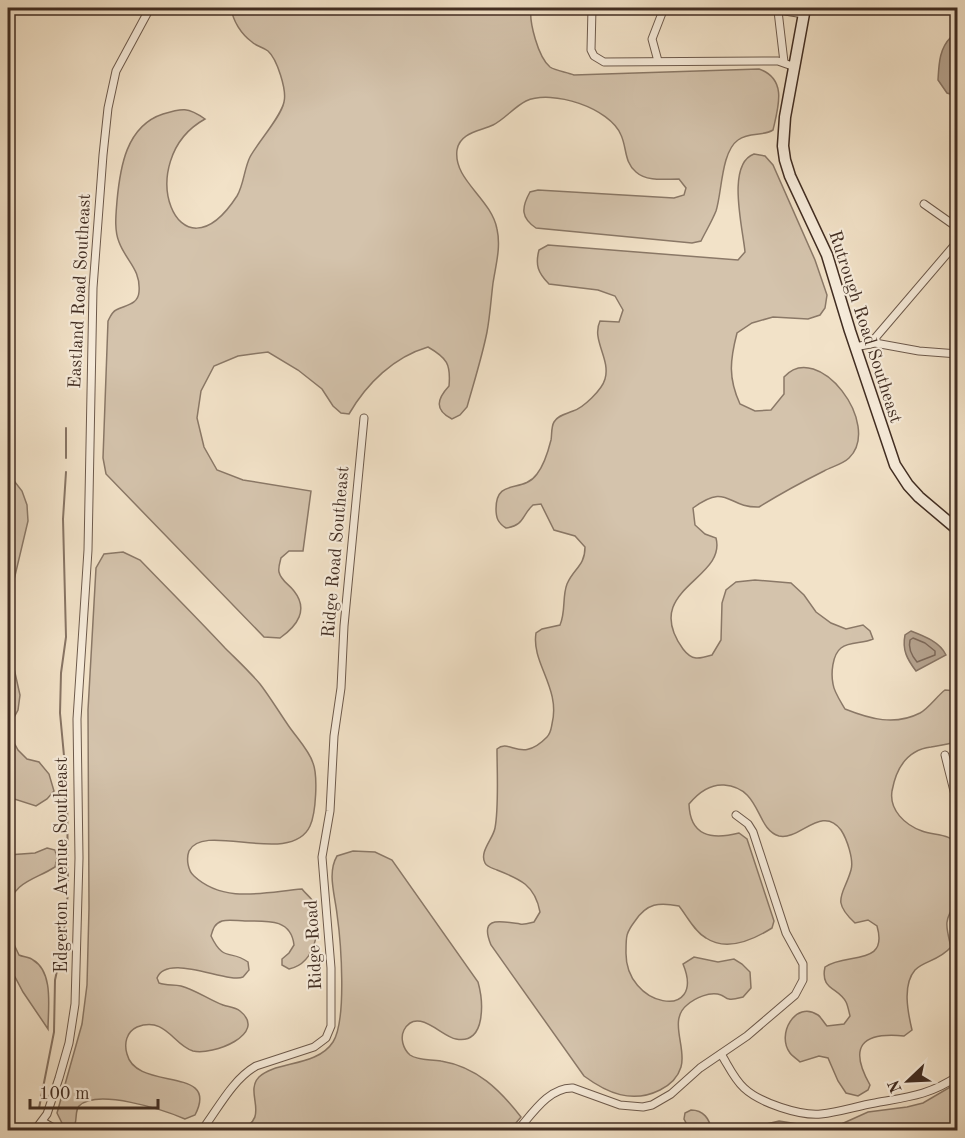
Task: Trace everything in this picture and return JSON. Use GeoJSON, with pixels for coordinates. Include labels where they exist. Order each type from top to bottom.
{"type":"FeatureCollection","features":[{"type":"Feature","properties":{"kind":"street","name":"Eastland Road Southeast"},"geometry":{"type":"LineString","coordinates":[[86,587],[93,288],[108,108],[112,85],[120,62],[150,8]]}},
{"type":"Feature","properties":{"kind":"street"},"geometry":{"type":"LineString","coordinates":[[592,8],[591,50],[599,61],[784,62],[795,67]]}},
{"type":"Feature","properties":{"kind":"street"},"geometry":{"type":"LineString","coordinates":[[658,61],[652,39],[664,8]]}},
{"type":"Feature","properties":{"kind":"street"},"geometry":{"type":"LineString","coordinates":[[766,8],[778,11],[805,11]]}},
{"type":"Feature","properties":{"kind":"street"},"geometry":{"type":"LineString","coordinates":[[778,11],[784,62]]}},
{"type":"Feature","properties":{"kind":"street","name":"Rutrough Road Southeast"},"geometry":{"type":"LineString","coordinates":[[805,11],[784,128],[785,160],[790,176],[827,255],[855,348],[895,465],[919,497],[957,530]]}},
{"type":"Feature","properties":{"kind":"street"},"geometry":{"type":"LineString","coordinates":[[924,204],[957,228]]}},
{"type":"Feature","properties":{"kind":"street"},"geometry":{"type":"LineString","coordinates":[[870,344],[957,241]]}},
{"type":"Feature","properties":{"kind":"street"},"geometry":{"type":"LineString","coordinates":[[855,348],[870,344],[885,344],[919,351],[957,354]]}},
{"type":"Feature","properties":{"kind":"street","name":"Ridge Road Southeast"},"geometry":{"type":"LineString","coordinates":[[340,688],[364,418]]}},
{"type":"Feature","properties":{"kind":"street","name":"Edgerton Avenue Southeast"},"geometry":{"type":"LineString","coordinates":[[43,1122],[69,1043],[75,1004],[79,858],[77,719],[86,587]]}},
{"type":"Feature","properties":{"kind":"street","name":"Ridge Road"},"geometry":{"type":"LineString","coordinates":[[202,1131],[231,1090],[248,1071],[256,1066],[314,1047],[327,1038],[330,1032],[331,968],[322,856],[330,811],[334,736],[340,688]]}},
{"type":"Feature","properties":{"kind":"street"},"geometry":{"type":"LineString","coordinates":[[945,754],[957,807]]}},
{"type":"Feature","properties":{"kind":"street"},"geometry":{"type":"LineString","coordinates":[[518,1131],[552,1093],[559,1089],[573,1088],[620,1105],[643,1107],[658,1102],[671,1094],[700,1068],[789,1003],[799,989],[804,972],[801,958],[786,933],[753,832],[748,824],[736,815]]}},
{"type":"Feature","properties":{"kind":"street"},"geometry":{"type":"LineString","coordinates":[[721,1054],[748,1092],[793,1112],[804,1114],[824,1114],[909,1098],[940,1088],[957,1076]]}},
{"type":"Feature","properties":{"kind":"street"},"geometry":{"type":"LineString","coordinates":[[35,1131],[43,1122],[57,1131]]}},
{"type":"Feature","properties":{"kind":"shaded area"},"geometry":{"type":"Polygon","coordinates":[[[231,8],[531,8],[533,30],[538,48],[546,62],[555,70],[574,75],[759,69],[774,80],[779,95],[773,130],[742,137],[732,146],[725,163],[716,211],[701,241],[692,243],[536,228],[527,220],[524,212],[525,203],[530,192],[538,190],[674,198],[684,195],[686,188],[679,179],[651,179],[636,172],[629,164],[623,140],[615,125],[593,109],[565,99],[537,98],[526,101],[497,122],[462,139],[457,150],[457,161],[466,180],[493,218],[497,229],[498,249],[488,326],[480,360],[467,407],[460,415],[452,419],[442,412],[439,404],[449,386],[448,367],[444,358],[428,347],[404,357],[382,373],[364,392],[349,414],[341,413],[333,406],[322,389],[298,370],[268,352],[238,356],[214,366],[201,391],[197,418],[204,447],[217,470],[243,480],[311,491],[303,551],[289,551],[281,558],[279,565],[280,575],[294,591],[301,605],[296,623],[280,638],[264,637],[106,474],[103,458],[108,321],[115,311],[134,302],[139,292],[138,277],[122,249],[116,227],[120,175],[133,138],[151,120],[170,112],[180,110],[194,112],[205,119],[183,138],[170,161],[167,185],[171,207],[181,222],[197,228],[216,220],[237,196],[250,157],[279,115],[284,102],[283,83],[275,61],[268,51],[248,39],[241,31],[231,8]]]}},
{"type":"Feature","properties":{"kind":"shaded area"},"geometry":{"type":"Polygon","coordinates":[[[754,154],[765,156],[773,165],[815,260],[827,295],[825,308],[820,315],[808,319],[773,317],[752,323],[737,333],[731,369],[736,395],[740,404],[755,411],[771,410],[784,394],[784,377],[798,368],[813,369],[828,377],[842,391],[852,408],[858,426],[857,443],[846,460],[759,507],[740,504],[727,498],[714,497],[693,508],[695,525],[705,534],[716,538],[716,552],[709,565],[677,599],[672,612],[673,629],[683,649],[690,656],[699,658],[712,655],[721,640],[722,603],[726,590],[736,582],[755,580],[791,583],[804,595],[816,612],[831,623],[846,629],[863,625],[870,631],[873,639],[852,643],[841,648],[834,660],[832,675],[834,687],[845,709],[882,720],[901,719],[920,713],[945,690],[957,691],[957,741],[923,749],[909,756],[896,775],[892,791],[893,804],[904,821],[922,831],[952,839],[958,848],[957,903],[949,914],[947,924],[951,947],[918,967],[911,976],[907,999],[912,1030],[904,1036],[878,1036],[863,1044],[860,1060],[870,1085],[868,1090],[858,1096],[846,1093],[828,1058],[819,1056],[800,1062],[790,1053],[785,1037],[790,1022],[802,1012],[818,1015],[827,1026],[844,1024],[850,1016],[846,1002],[827,984],[824,974],[825,967],[863,956],[877,948],[879,939],[877,926],[868,920],[855,923],[847,915],[841,903],[852,866],[846,839],[834,823],[826,821],[810,825],[794,834],[779,836],[766,826],[745,793],[724,785],[704,790],[689,804],[693,823],[704,833],[720,836],[739,833],[747,839],[774,921],[772,928],[757,937],[740,943],[722,944],[702,935],[679,906],[659,904],[644,910],[628,932],[626,951],[629,970],[637,985],[649,995],[663,1001],[675,1000],[684,994],[687,982],[683,964],[694,957],[718,962],[734,959],[750,972],[751,988],[743,997],[736,999],[727,999],[721,995],[712,994],[698,998],[687,1005],[679,1018],[682,1059],[678,1074],[670,1083],[650,1094],[620,1095],[584,1076],[491,945],[488,936],[489,925],[493,922],[522,924],[534,922],[540,912],[534,895],[525,884],[485,863],[484,854],[494,832],[496,820],[497,749],[507,746],[523,750],[530,749],[538,745],[551,731],[553,699],[538,655],[536,633],[542,629],[560,625],[567,584],[585,553],[585,547],[575,536],[554,530],[541,504],[533,505],[517,525],[506,528],[497,518],[497,499],[505,489],[525,483],[537,474],[547,454],[554,422],[560,416],[582,406],[600,388],[606,372],[598,335],[600,321],[619,322],[623,310],[615,296],[598,290],[549,284],[538,269],[539,250],[548,245],[738,260],[745,252],[738,183],[740,170],[745,160],[754,154]]]}},
{"type":"Feature","properties":{"kind":"shaded area"},"geometry":{"type":"Polygon","coordinates":[[[8,473],[22,491],[27,505],[28,521],[13,584],[11,607],[13,664],[20,695],[18,710],[11,723],[12,739],[27,759],[39,762],[49,774],[54,791],[36,806],[8,797],[8,473]]]}},
{"type":"Feature","properties":{"kind":"shaded area"},"geometry":{"type":"Polygon","coordinates":[[[123,552],[140,560],[256,679],[305,748],[315,769],[314,812],[310,826],[300,838],[285,843],[267,844],[211,840],[197,843],[188,854],[190,871],[206,885],[232,893],[259,894],[302,889],[312,900],[317,930],[315,941],[306,959],[289,969],[282,965],[282,959],[294,945],[292,936],[283,926],[269,921],[222,921],[213,929],[211,936],[224,953],[248,962],[249,970],[243,977],[235,978],[198,970],[173,968],[163,971],[157,978],[159,983],[187,988],[236,1009],[247,1020],[248,1028],[234,1042],[202,1052],[186,1048],[155,1025],[137,1027],[128,1035],[126,1050],[134,1065],[145,1073],[187,1084],[197,1090],[200,1100],[195,1115],[185,1119],[131,1102],[100,1099],[88,1101],[79,1106],[75,1124],[70,1127],[63,1125],[57,1113],[82,1024],[87,985],[88,710],[96,568],[104,554],[123,552]]]}},
{"type":"Feature","properties":{"kind":"shaded area"},"geometry":{"type":"Polygon","coordinates":[[[47,848],[55,850],[57,858],[55,867],[20,887],[15,892],[8,909],[8,855],[35,853],[47,848]]]}},
{"type":"Feature","properties":{"kind":"shaded area"},"geometry":{"type":"Polygon","coordinates":[[[353,851],[375,852],[392,860],[478,982],[481,1020],[473,1035],[466,1039],[456,1039],[430,1025],[416,1021],[409,1023],[404,1030],[402,1040],[406,1050],[417,1058],[441,1061],[466,1068],[487,1081],[521,1117],[510,1130],[481,1131],[453,1127],[442,1130],[238,1130],[254,1119],[256,1113],[254,1090],[259,1077],[275,1068],[317,1056],[333,1042],[340,1017],[342,980],[332,870],[337,856],[353,851]]]}},
{"type":"Feature","properties":{"kind":"shaded area"},"geometry":{"type":"Polygon","coordinates":[[[8,919],[10,936],[19,955],[32,959],[44,973],[49,1002],[48,1029],[15,977],[8,971],[8,919]]]}},
{"type":"Feature","properties":{"kind":"shaded area"},"geometry":{"type":"Polygon","coordinates":[[[957,1083],[957,1130],[828,1130],[868,1112],[923,1103],[957,1083]]]}},
{"type":"Feature","properties":{"kind":"shaded area"},"geometry":{"type":"Polygon","coordinates":[[[691,1110],[705,1116],[712,1130],[690,1130],[684,1119],[685,1113],[691,1110]]]}},
{"type":"Feature","properties":{"kind":"shaded area"},"geometry":{"type":"Polygon","coordinates":[[[779,1121],[798,1124],[815,1130],[751,1130],[779,1121]]]}},
{"type":"Feature","properties":{"kind":"water"},"geometry":{"type":"Polygon","coordinates":[[[951,37],[957,39],[957,96],[947,93],[938,80],[942,52],[951,37]]]}},
{"type":"Feature","properties":{"kind":"water"},"geometry":{"type":"Polygon","coordinates":[[[911,631],[936,643],[946,655],[916,671],[908,658],[904,645],[905,635],[911,631]]]}},
{"type":"Feature","properties":{"kind":"waterway"},"geometry":{"type":"LineString","coordinates":[[66,428],[66,458]]}},
{"type":"Feature","properties":{"kind":"waterway"},"geometry":{"type":"LineString","coordinates":[[39,1108],[54,1032],[55,980],[63,943],[68,892],[67,788],[60,713],[61,673],[66,637],[63,519],[66,472]]}}]}
